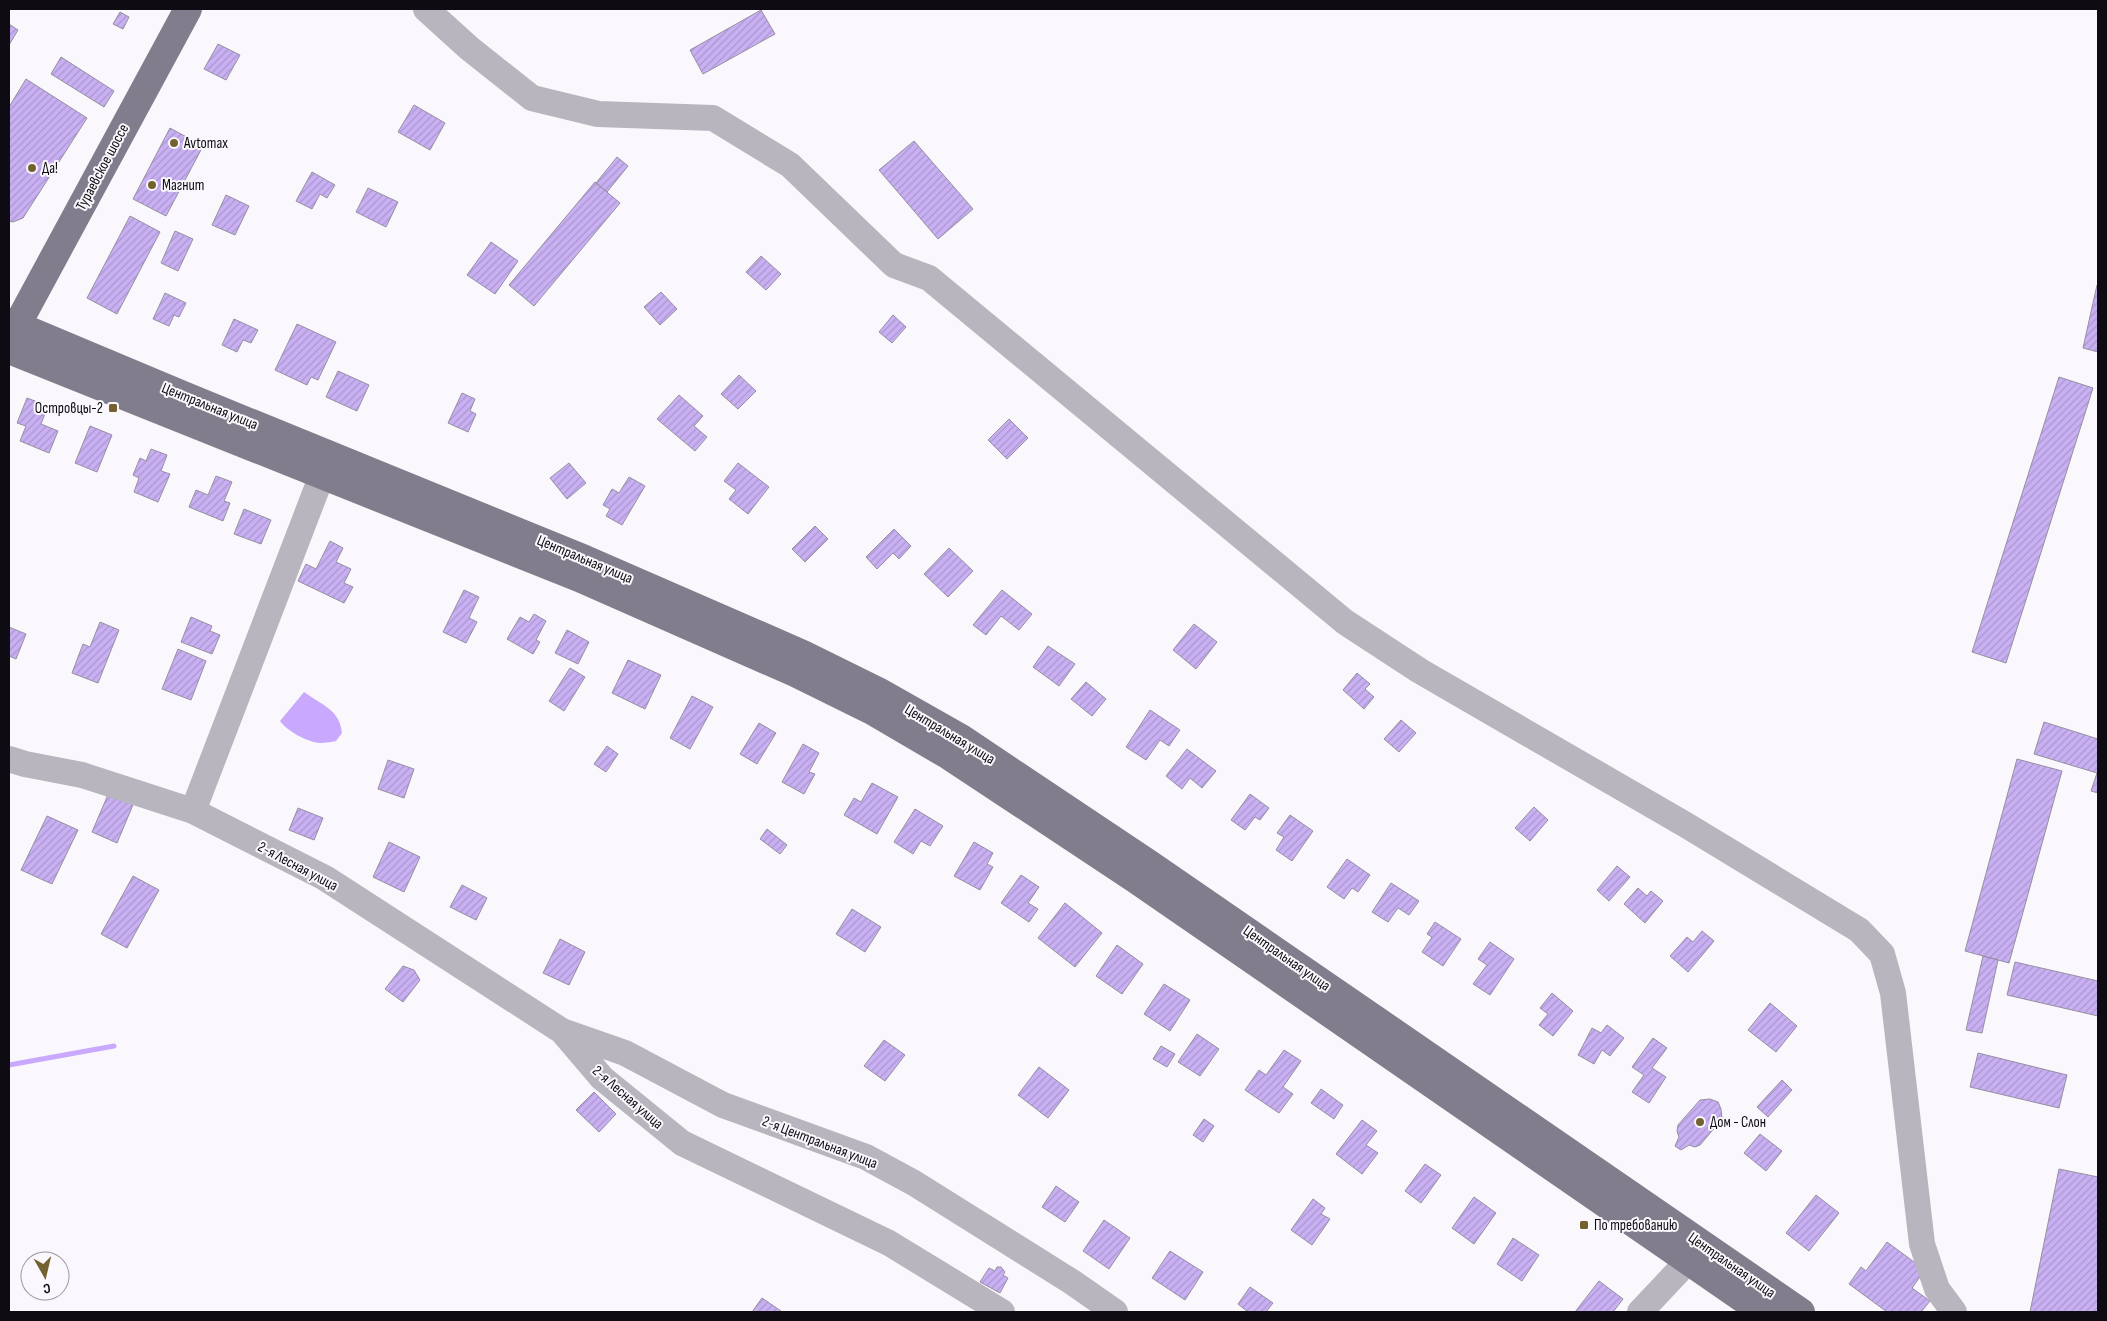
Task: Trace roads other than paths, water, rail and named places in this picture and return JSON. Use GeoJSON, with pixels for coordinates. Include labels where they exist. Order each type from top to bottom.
{"type":"FeatureCollection","features":[{"type":"Feature","properties":{"kind":"main road","name":"Тураевское шоссе"},"geometry":{"type":"LineString","coordinates":[[11,334],[188,9]]}},
{"type":"Feature","properties":{"kind":"main road","name":"Центральная улица"},"geometry":{"type":"LineString","coordinates":[[11,334],[322,475],[579,578],[795,673],[872,711],[950,756],[1135,879],[1762,1312]]}},
{"type":"Feature","properties":{"kind":"main road","name":"Центральная улица"},"geometry":{"type":"LineString","coordinates":[[11,334],[183,395],[585,559],[803,654],[878,691],[961,738],[1148,862],[1801,1312]]}},
{"type":"Feature","properties":{"kind":"street"},"geometry":{"type":"LineString","coordinates":[[426,9],[469,48],[532,98],[598,114],[713,118],[790,165],[894,265],[929,278],[1345,622],[1420,671],[1686,825],[1858,930],[1882,954],[1893,994],[1922,1244],[1937,1289],[1954,1312]]}},
{"type":"Feature","properties":{"kind":"street"},"geometry":{"type":"LineString","coordinates":[[193,811],[322,475]]}},
{"type":"Feature","properties":{"kind":"street","name":"2-я Лесная улица"},"geometry":{"type":"LineString","coordinates":[[9,759],[82,775],[193,811],[325,878],[562,1031],[602,1078],[682,1143],[889,1243],[1002,1312]]}},
{"type":"Feature","properties":{"kind":"street","name":"2-я Центральная улица"},"geometry":{"type":"LineString","coordinates":[[562,1031],[625,1053],[723,1105],[866,1157],[914,1183],[1072,1282],[1115,1312]]}},
{"type":"Feature","properties":{"kind":"street"},"geometry":{"type":"LineString","coordinates":[[1640,1312],[1688,1261]]}},
{"type":"Feature","properties":{"kind":"waterway"},"geometry":{"type":"LineString","coordinates":[[9,1065],[114,1046]]}},
{"type":"Feature","properties":{"kind":"place","name":"Avtomax"},"geometry":{"type":"Point","coordinates":[174,143]}},
{"type":"Feature","properties":{"kind":"place","name":"Да!"},"geometry":{"type":"Point","coordinates":[32,168]}},
{"type":"Feature","properties":{"kind":"place","name":"Магнит"},"geometry":{"type":"Point","coordinates":[152,185]}},
{"type":"Feature","properties":{"kind":"place","name":"Островцы-2"},"geometry":{"type":"Point","coordinates":[113,408]}},
{"type":"Feature","properties":{"kind":"place","name":"Дом - Слон"},"geometry":{"type":"Point","coordinates":[1700,1122]}},
{"type":"Feature","properties":{"kind":"place","name":"По требованию"},"geometry":{"type":"Point","coordinates":[1584,1225]}}]}
